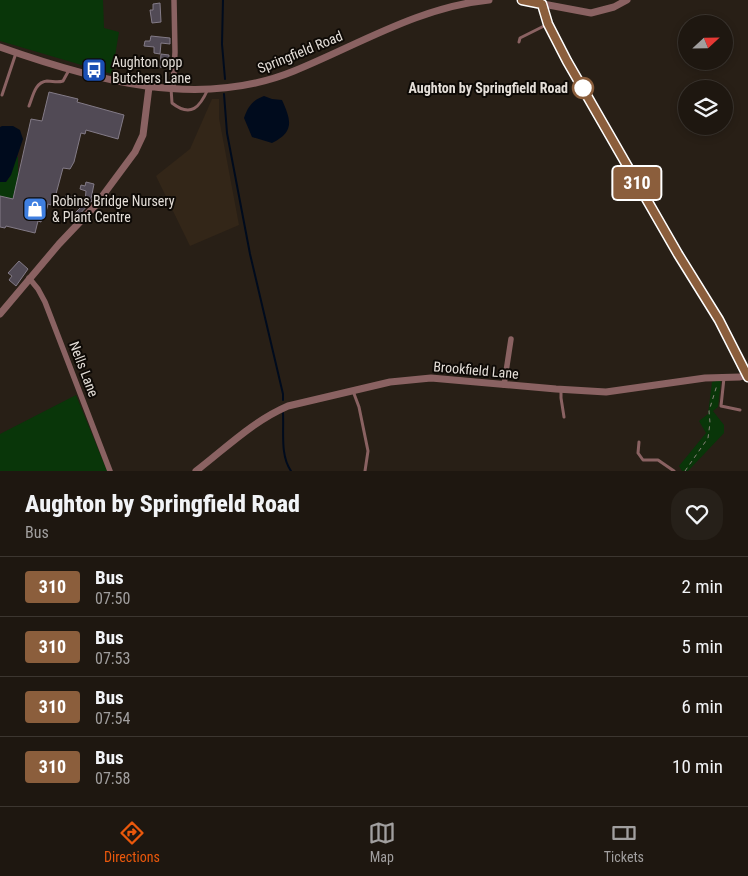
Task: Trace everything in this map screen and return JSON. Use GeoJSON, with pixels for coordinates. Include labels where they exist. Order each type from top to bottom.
{"type":"FeatureCollection","features":[{"type":"Feature","properties":{"kind":"street"},"geometry":{"type":"LineString","coordinates":[[172,88],[175,52],[174,0]]}},
{"type":"Feature","properties":{"kind":"street","name":"Springfield Road"},"geometry":{"type":"LineString","coordinates":[[0,47],[108,80],[149,87],[229,89],[276,78],[403,22],[438,11],[489,0]]}},
{"type":"Feature","properties":{"kind":"street"},"geometry":{"type":"LineString","coordinates":[[522,0],[591,12],[614,6],[627,0]]}},
{"type":"Feature","properties":{"kind":"street"},"geometry":{"type":"LineString","coordinates":[[542,2],[548,24],[567,61],[723,328],[747,376]]}},
{"type":"Feature","properties":{"kind":"street"},"geometry":{"type":"LineString","coordinates":[[0,314],[29,278],[95,206],[135,152],[143,135],[149,87]]}},
{"type":"Feature","properties":{"kind":"street","name":"Nells Lane"},"geometry":{"type":"LineString","coordinates":[[29,278],[45,302],[110,471]]}},
{"type":"Feature","properties":{"kind":"street"},"geometry":{"type":"LineString","coordinates":[[504,385],[511,339]]}},
{"type":"Feature","properties":{"kind":"street","name":"Brookfield Lane"},"geometry":{"type":"LineString","coordinates":[[196,471],[258,422],[288,406],[390,382],[431,378],[562,390],[606,392],[722,377],[747,376]]}},
{"type":"Feature","properties":{"kind":"lane"},"geometry":{"type":"LineString","coordinates":[[519,42],[520,38],[548,24]]}},
{"type":"Feature","properties":{"kind":"lane"},"geometry":{"type":"LineString","coordinates":[[2,95],[16,52]]}},
{"type":"Feature","properties":{"kind":"lane"},"geometry":{"type":"LineString","coordinates":[[29,106],[36,88],[40,84],[46,81],[63,81],[69,69]]}},
{"type":"Feature","properties":{"kind":"lane"},"geometry":{"type":"LineString","coordinates":[[172,88],[172,103],[181,110],[192,110],[200,106],[208,89]]}},
{"type":"Feature","properties":{"kind":"lane"},"geometry":{"type":"LineString","coordinates":[[722,377],[721,406],[740,410]]}},
{"type":"Feature","properties":{"kind":"lane"},"geometry":{"type":"LineString","coordinates":[[352,390],[359,407],[368,450],[365,471]]}},
{"type":"Feature","properties":{"kind":"lane"},"geometry":{"type":"LineString","coordinates":[[562,390],[561,398],[564,417]]}},
{"type":"Feature","properties":{"kind":"lane"},"geometry":{"type":"LineString","coordinates":[[639,442],[638,453],[643,460],[658,460],[674,471]]}},
{"type":"Feature","properties":{"kind":"path"},"geometry":{"type":"LineString","coordinates":[[685,471],[708,438],[709,410],[722,377]]}},
{"type":"Feature","properties":{"kind":"shaded area"},"geometry":{"type":"Polygon","coordinates":[[[212,99],[219,99],[219,118],[239,225],[190,246],[156,176],[190,149],[212,99]]]}},
{"type":"Feature","properties":{"kind":"green space"},"geometry":{"type":"Polygon","coordinates":[[[0,0],[103,0],[104,28],[119,32],[112,74],[0,41],[0,0]]]}},
{"type":"Feature","properties":{"kind":"green space"},"geometry":{"type":"Polygon","coordinates":[[[16,157],[18,157],[18,177],[13,199],[0,196],[0,182],[6,182],[11,175],[16,157]]]}},
{"type":"Feature","properties":{"kind":"green space"},"geometry":{"type":"Polygon","coordinates":[[[721,380],[718,407],[713,411],[724,425],[724,433],[688,471],[682,471],[679,466],[706,433],[699,421],[708,414],[712,382],[721,380]]]}},
{"type":"Feature","properties":{"kind":"green space"},"geometry":{"type":"Polygon","coordinates":[[[76,395],[107,471],[0,471],[0,434],[76,395]]]}},
{"type":"Feature","properties":{"kind":"water"},"geometry":{"type":"Polygon","coordinates":[[[264,96],[282,100],[289,119],[288,130],[272,143],[252,137],[244,118],[251,104],[264,96]]]}},
{"type":"Feature","properties":{"kind":"water"},"geometry":{"type":"Polygon","coordinates":[[[13,126],[20,130],[23,139],[11,175],[6,182],[0,182],[0,127],[13,126]]]}},
{"type":"Feature","properties":{"kind":"building"},"geometry":{"type":"Polygon","coordinates":[[[160,3],[161,22],[152,23],[150,10],[153,10],[153,4],[160,3]]]}},
{"type":"Feature","properties":{"kind":"building"},"geometry":{"type":"Polygon","coordinates":[[[151,36],[170,38],[170,44],[161,43],[160,54],[154,53],[154,47],[144,46],[145,41],[150,41],[151,36]]]}},
{"type":"Feature","properties":{"kind":"building"},"geometry":{"type":"Polygon","coordinates":[[[161,54],[169,55],[168,68],[160,67],[161,54]]]}},
{"type":"Feature","properties":{"kind":"building"},"geometry":{"type":"Polygon","coordinates":[[[49,92],[78,99],[77,102],[124,115],[118,139],[86,130],[85,134],[81,133],[74,162],[70,169],[63,168],[56,194],[54,194],[51,205],[48,204],[46,212],[43,212],[41,222],[38,221],[35,233],[6,226],[5,228],[0,227],[0,196],[13,199],[31,119],[42,121],[49,92]]]}},
{"type":"Feature","properties":{"kind":"building"},"geometry":{"type":"Polygon","coordinates":[[[86,182],[94,184],[92,201],[75,219],[72,216],[81,207],[64,202],[66,195],[85,201],[86,191],[80,189],[81,185],[85,186],[86,182]]]}},
{"type":"Feature","properties":{"kind":"building"},"geometry":{"type":"Polygon","coordinates":[[[19,261],[28,269],[16,286],[9,280],[12,276],[8,273],[19,261]]]}},
{"type":"Feature","properties":{"kind":"waterway"},"geometry":{"type":"LineString","coordinates":[[223,0],[222,44],[225,79]]}},
{"type":"Feature","properties":{"kind":"waterway"},"geometry":{"type":"LineString","coordinates":[[224,94],[227,133],[250,254],[283,400]]}},
{"type":"Feature","properties":{"kind":"waterway"},"geometry":{"type":"LineString","coordinates":[[283,413],[284,451],[291,471]]}},
{"type":"Feature","properties":{"kind":"bus line","name":"310"},"geometry":{"type":"LineString","coordinates":[[522,0],[542,4],[548,24],[567,61],[678,254],[719,320],[748,377]]}},
{"type":"Feature","properties":{"kind":"place","name":"Aughton opp Butchers Lane"},"geometry":{"type":"Point","coordinates":[94,70]}},
{"type":"Feature","properties":{"kind":"place","name":"Aughton by Springfield Road"},"geometry":{"type":"Point","coordinates":[583,88]}},
{"type":"Feature","properties":{"kind":"place","name":"Robins Bridge Nursery & Plant Centre"},"geometry":{"type":"Point","coordinates":[35,209]}}]}
